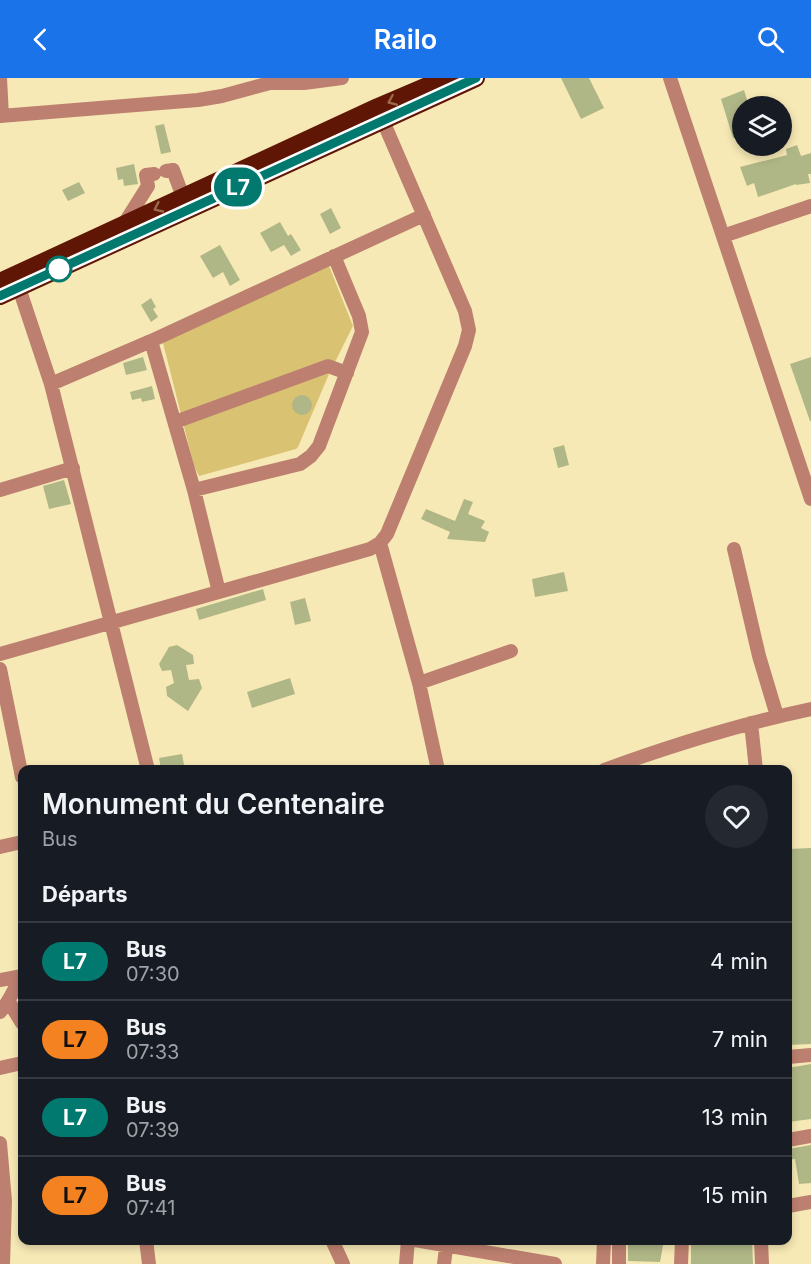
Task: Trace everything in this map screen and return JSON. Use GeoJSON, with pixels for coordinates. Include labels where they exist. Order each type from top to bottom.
{"type":"FeatureCollection","features":[{"type":"Feature","properties":{"kind":"highway"},"geometry":{"type":"LineString","coordinates":[[0,282],[378,107],[446,78]]}},
{"type":"Feature","properties":{"kind":"highway"},"geometry":{"type":"LineString","coordinates":[[0,296],[476,78]]}},
{"type":"Feature","properties":{"kind":"street"},"geometry":{"type":"LineString","coordinates":[[0,78],[1,116],[198,100],[222,96],[270,80],[304,83],[342,78]]}},
{"type":"Feature","properties":{"kind":"street"},"geometry":{"type":"LineString","coordinates":[[670,78],[811,499]]}},
{"type":"Feature","properties":{"kind":"street"},"geometry":{"type":"LineString","coordinates":[[0,654],[370,549],[380,543],[387,534],[465,346],[469,330],[465,311],[383,121]]}},
{"type":"Feature","properties":{"kind":"street"},"geometry":{"type":"LineString","coordinates":[[124,224],[148,186],[146,175],[173,170],[183,197]]}},
{"type":"Feature","properties":{"kind":"street"},"geometry":{"type":"LineString","coordinates":[[723,236],[811,206]]}},
{"type":"Feature","properties":{"kind":"street"},"geometry":{"type":"LineString","coordinates":[[51,384],[151,341],[424,215]]}},
{"type":"Feature","properties":{"kind":"street"},"geometry":{"type":"LineString","coordinates":[[194,490],[300,464],[319,446],[362,332],[362,323],[334,256]]}},
{"type":"Feature","properties":{"kind":"street"},"geometry":{"type":"LineString","coordinates":[[19,288],[51,384],[147,765]]}},
{"type":"Feature","properties":{"kind":"street"},"geometry":{"type":"LineString","coordinates":[[151,341],[194,490],[219,592]]}},
{"type":"Feature","properties":{"kind":"street"},"geometry":{"type":"LineString","coordinates":[[175,422],[328,366],[347,373]]}},
{"type":"Feature","properties":{"kind":"street"},"geometry":{"type":"LineString","coordinates":[[0,490],[73,468]]}},
{"type":"Feature","properties":{"kind":"street"},"geometry":{"type":"LineString","coordinates":[[380,543],[419,682],[437,765]]}},
{"type":"Feature","properties":{"kind":"street"},"geometry":{"type":"LineString","coordinates":[[734,549],[759,656],[777,716]]}},
{"type":"Feature","properties":{"kind":"street"},"geometry":{"type":"LineString","coordinates":[[419,682],[511,651]]}},
{"type":"Feature","properties":{"kind":"street"},"geometry":{"type":"LineString","coordinates":[[0,669],[20,765]]}},
{"type":"Feature","properties":{"kind":"street"},"geometry":{"type":"LineString","coordinates":[[617,765],[639,756],[751,723],[811,709]]}},
{"type":"Feature","properties":{"kind":"street"},"geometry":{"type":"LineString","coordinates":[[751,723],[755,765]]}},
{"type":"Feature","properties":{"kind":"street"},"geometry":{"type":"LineString","coordinates":[[0,847],[18,843]]}},
{"type":"Feature","properties":{"kind":"street"},"geometry":{"type":"LineString","coordinates":[[0,980],[18,977]]}},
{"type":"Feature","properties":{"kind":"street"},"geometry":{"type":"LineString","coordinates":[[18,982],[5,1007],[18,1019]]}},
{"type":"Feature","properties":{"kind":"street"},"geometry":{"type":"LineString","coordinates":[[792,1057],[811,1055]]}},
{"type":"Feature","properties":{"kind":"street"},"geometry":{"type":"LineString","coordinates":[[0,1068],[18,1064]]}},
{"type":"Feature","properties":{"kind":"street"},"geometry":{"type":"LineString","coordinates":[[792,1139],[811,1136]]}},
{"type":"Feature","properties":{"kind":"street"},"geometry":{"type":"LineString","coordinates":[[0,1143],[5,1202],[3,1264]]}},
{"type":"Feature","properties":{"kind":"street"},"geometry":{"type":"LineString","coordinates":[[792,1205],[811,1202]]}},
{"type":"Feature","properties":{"kind":"street"},"geometry":{"type":"LineString","coordinates":[[147,1245],[149,1264]]}},
{"type":"Feature","properties":{"kind":"street"},"geometry":{"type":"LineString","coordinates":[[334,1245],[343,1264]]}},
{"type":"Feature","properties":{"kind":"street"},"geometry":{"type":"LineString","coordinates":[[406,1264],[408,1245]]}},
{"type":"Feature","properties":{"kind":"street"},"geometry":{"type":"LineString","coordinates":[[444,1264],[447,1245]]}},
{"type":"Feature","properties":{"kind":"street"},"geometry":{"type":"LineString","coordinates":[[457,1245],[555,1264]]}},
{"type":"Feature","properties":{"kind":"street"},"geometry":{"type":"LineString","coordinates":[[603,1264],[604,1245]]}},
{"type":"Feature","properties":{"kind":"street"},"geometry":{"type":"LineString","coordinates":[[619,1264],[620,1245]]}},
{"type":"Feature","properties":{"kind":"street"},"geometry":{"type":"LineString","coordinates":[[681,1264],[682,1245]]}},
{"type":"Feature","properties":{"kind":"street"},"geometry":{"type":"LineString","coordinates":[[761,1245],[762,1264]]}},
{"type":"Feature","properties":{"kind":"shaded area"},"geometry":{"type":"Polygon","coordinates":[[[329,266],[353,326],[329,374],[298,447],[199,476],[194,466],[163,343],[165,340],[329,266]]]}},
{"type":"Feature","properties":{"kind":"building"},"geometry":{"type":"Polygon","coordinates":[[[561,78],[589,78],[604,108],[581,119],[561,78]]]}},
{"type":"Feature","properties":{"kind":"building"},"geometry":{"type":"Polygon","coordinates":[[[744,90],[746,96],[732,96],[732,135],[721,99],[744,90]]]}},
{"type":"Feature","properties":{"kind":"building"},"geometry":{"type":"Polygon","coordinates":[[[164,124],[171,152],[161,154],[155,126],[164,124]]]}},
{"type":"Feature","properties":{"kind":"building"},"geometry":{"type":"Polygon","coordinates":[[[797,145],[801,156],[811,153],[811,174],[808,174],[810,183],[796,184],[758,197],[754,183],[747,186],[740,167],[783,156],[792,156],[792,147],[797,145]]]}},
{"type":"Feature","properties":{"kind":"building"},"geometry":{"type":"Polygon","coordinates":[[[134,164],[138,184],[124,186],[123,179],[118,180],[116,168],[134,164]]]}},
{"type":"Feature","properties":{"kind":"building"},"geometry":{"type":"Polygon","coordinates":[[[79,182],[85,193],[68,201],[62,190],[79,182]]]}},
{"type":"Feature","properties":{"kind":"building"},"geometry":{"type":"Polygon","coordinates":[[[331,208],[341,228],[330,234],[320,214],[331,208]]]}},
{"type":"Feature","properties":{"kind":"building"},"geometry":{"type":"Polygon","coordinates":[[[280,222],[288,236],[291,234],[301,250],[291,256],[284,245],[271,252],[260,233],[280,222]]]}},
{"type":"Feature","properties":{"kind":"building"},"geometry":{"type":"Polygon","coordinates":[[[220,245],[240,280],[230,286],[223,272],[213,278],[200,256],[220,245]]]}},
{"type":"Feature","properties":{"kind":"building"},"geometry":{"type":"Polygon","coordinates":[[[151,298],[156,307],[153,309],[158,317],[151,322],[141,305],[151,298]]]}},
{"type":"Feature","properties":{"kind":"building"},"geometry":{"type":"Polygon","coordinates":[[[143,357],[147,370],[126,375],[123,363],[143,357]]]}},
{"type":"Feature","properties":{"kind":"building"},"geometry":{"type":"Polygon","coordinates":[[[811,357],[811,421],[810,421],[790,364],[811,357]]]}},
{"type":"Feature","properties":{"kind":"building"},"geometry":{"type":"Polygon","coordinates":[[[152,386],[155,399],[142,402],[141,398],[132,400],[130,392],[152,386]]]}},
{"type":"Feature","properties":{"kind":"building"},"geometry":{"type":"Polygon","coordinates":[[[302,395],[309,398],[312,405],[309,412],[302,415],[295,412],[292,405],[295,398],[302,395]]]}},
{"type":"Feature","properties":{"kind":"building"},"geometry":{"type":"Polygon","coordinates":[[[564,445],[569,465],[558,468],[553,448],[564,445]]]}},
{"type":"Feature","properties":{"kind":"building"},"geometry":{"type":"Polygon","coordinates":[[[64,480],[71,504],[49,509],[43,486],[64,480]]]}},
{"type":"Feature","properties":{"kind":"building"},"geometry":{"type":"Polygon","coordinates":[[[464,499],[473,502],[468,514],[485,521],[481,528],[489,532],[485,542],[447,539],[450,532],[421,519],[426,509],[455,521],[464,499]]]}},
{"type":"Feature","properties":{"kind":"building"},"geometry":{"type":"Polygon","coordinates":[[[564,572],[568,591],[535,597],[532,579],[564,572]]]}},
{"type":"Feature","properties":{"kind":"building"},"geometry":{"type":"Polygon","coordinates":[[[263,589],[266,600],[199,620],[196,609],[263,589]]]}},
{"type":"Feature","properties":{"kind":"building"},"geometry":{"type":"Polygon","coordinates":[[[305,598],[311,621],[295,625],[290,602],[305,598]]]}},
{"type":"Feature","properties":{"kind":"building"},"geometry":{"type":"Polygon","coordinates":[[[177,645],[193,655],[194,664],[186,665],[189,680],[199,679],[202,688],[188,711],[167,696],[166,687],[174,683],[171,670],[162,671],[159,664],[169,647],[177,645]]]}},
{"type":"Feature","properties":{"kind":"building"},"geometry":{"type":"Polygon","coordinates":[[[290,678],[295,694],[252,708],[247,692],[290,678]]]}},
{"type":"Feature","properties":{"kind":"building"},"geometry":{"type":"Polygon","coordinates":[[[182,754],[184,765],[160,765],[159,758],[182,754]]]}},
{"type":"Feature","properties":{"kind":"building"},"geometry":{"type":"Polygon","coordinates":[[[811,848],[811,1044],[792,1045],[792,849],[811,848]]]}},
{"type":"Feature","properties":{"kind":"building"},"geometry":{"type":"Polygon","coordinates":[[[811,1064],[811,1119],[792,1121],[792,1067],[811,1064]]]}},
{"type":"Feature","properties":{"kind":"building"},"geometry":{"type":"Polygon","coordinates":[[[811,1145],[811,1183],[799,1184],[795,1159],[792,1159],[792,1148],[811,1145]]]}},
{"type":"Feature","properties":{"kind":"building"},"geometry":{"type":"Polygon","coordinates":[[[628,1245],[663,1245],[660,1262],[628,1261],[628,1245]]]}},
{"type":"Feature","properties":{"kind":"building"},"geometry":{"type":"Polygon","coordinates":[[[691,1245],[752,1245],[753,1264],[691,1264],[691,1245]]]}},
{"type":"Feature","properties":{"kind":"bus line","name":"L7"},"geometry":{"type":"LineString","coordinates":[[0,296],[476,78]]}}]}
